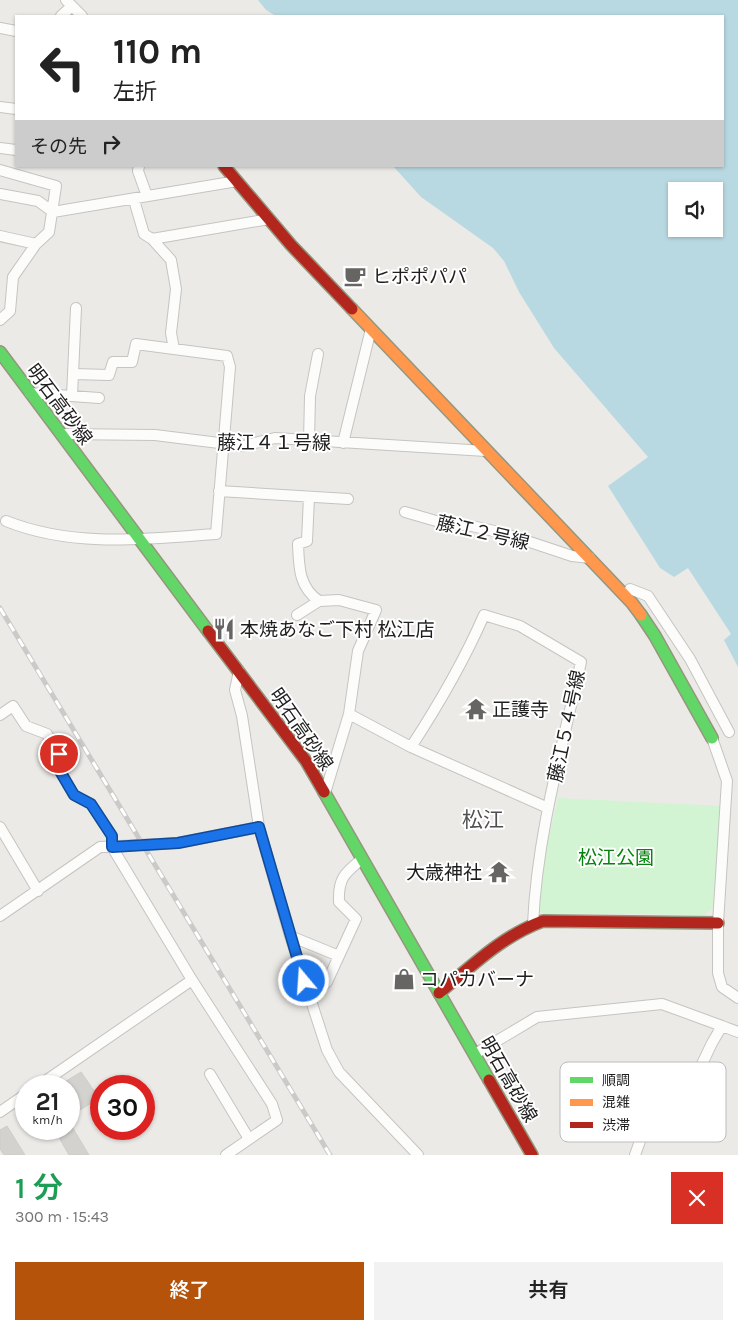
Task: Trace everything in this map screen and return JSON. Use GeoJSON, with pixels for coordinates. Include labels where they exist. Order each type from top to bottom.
{"type":"FeatureCollection","features":[{"type":"Feature","properties":{"kind":"main road"},"geometry":{"type":"LineString","coordinates":[[225,167],[269,219],[371,330],[632,603],[655,636],[712,738]]}},
{"type":"Feature","properties":{"kind":"main road","name":"明石高砂線"},"geometry":{"type":"LineString","coordinates":[[0,352],[306,761],[532,1155]]}},
{"type":"Feature","properties":{"kind":"main road"},"geometry":{"type":"LineString","coordinates":[[439,993],[501,944],[534,924],[543,921],[602,920],[718,923]]}},
{"type":"Feature","properties":{"kind":"street"},"geometry":{"type":"LineString","coordinates":[[62,15],[69,3],[81,15]]}},
{"type":"Feature","properties":{"kind":"street"},"geometry":{"type":"LineString","coordinates":[[0,28],[15,31]]}},
{"type":"Feature","properties":{"kind":"street"},"geometry":{"type":"LineString","coordinates":[[0,107],[15,109]]}},
{"type":"Feature","properties":{"kind":"street"},"geometry":{"type":"LineString","coordinates":[[0,148],[15,150]]}},
{"type":"Feature","properties":{"kind":"street"},"geometry":{"type":"LineString","coordinates":[[138,167],[147,196]]}},
{"type":"Feature","properties":{"kind":"street"},"geometry":{"type":"LineString","coordinates":[[0,170],[56,186],[49,232],[36,244],[13,277],[10,311],[0,320]]}},
{"type":"Feature","properties":{"kind":"street"},"geometry":{"type":"LineString","coordinates":[[0,194],[38,201],[53,212],[134,200],[147,196],[237,181]]}},
{"type":"Feature","properties":{"kind":"street"},"geometry":{"type":"LineString","coordinates":[[134,200],[144,234],[152,239],[171,260],[176,289],[171,333],[174,349]]}},
{"type":"Feature","properties":{"kind":"street"},"geometry":{"type":"LineString","coordinates":[[152,239],[269,219]]}},
{"type":"Feature","properties":{"kind":"street"},"geometry":{"type":"LineString","coordinates":[[0,236],[36,244]]}},
{"type":"Feature","properties":{"kind":"street"},"geometry":{"type":"LineString","coordinates":[[72,396],[76,308]]}},
{"type":"Feature","properties":{"kind":"street"},"geometry":{"type":"LineString","coordinates":[[343,443],[371,330]]}},
{"type":"Feature","properties":{"kind":"street"},"geometry":{"type":"LineString","coordinates":[[6,521],[26,529],[87,539],[141,540],[216,534],[222,444],[230,367],[227,356],[136,344],[132,362],[113,362],[109,375],[73,374]]}},
{"type":"Feature","properties":{"kind":"street"},"geometry":{"type":"LineString","coordinates":[[309,441],[310,396],[318,354]]}},
{"type":"Feature","properties":{"kind":"street"},"geometry":{"type":"LineString","coordinates":[[30,392],[99,398]]}},
{"type":"Feature","properties":{"kind":"street","name":"藤江４１号線"},"geometry":{"type":"LineString","coordinates":[[62,434],[155,435],[243,446],[276,438],[486,452]]}},
{"type":"Feature","properties":{"kind":"street"},"geometry":{"type":"LineString","coordinates":[[219,491],[348,499]]}},
{"type":"Feature","properties":{"kind":"street"},"geometry":{"type":"LineString","coordinates":[[310,496],[307,541],[298,544],[299,573],[308,594],[319,602]]}},
{"type":"Feature","properties":{"kind":"street","name":"藤江２号線"},"geometry":{"type":"LineString","coordinates":[[405,512],[443,523],[504,532],[572,556],[590,558]]}},
{"type":"Feature","properties":{"kind":"street"},"geometry":{"type":"LineString","coordinates":[[630,589],[648,596],[690,659],[730,732]]}},
{"type":"Feature","properties":{"kind":"street"},"geometry":{"type":"LineString","coordinates":[[297,615],[319,602],[339,600],[376,610],[358,651],[349,714],[325,793]]}},
{"type":"Feature","properties":{"kind":"street","name":"藤江５４号線"},"geometry":{"type":"LineString","coordinates":[[411,747],[442,699],[471,646],[484,615],[520,626],[581,662],[548,808]]}},
{"type":"Feature","properties":{"kind":"street"},"geometry":{"type":"LineString","coordinates":[[239,671],[235,690],[242,716],[259,827],[290,936],[327,1050],[339,1072],[418,1155]]}},
{"type":"Feature","properties":{"kind":"street"},"geometry":{"type":"LineString","coordinates":[[0,715],[13,706],[26,726],[47,734],[59,754],[57,766],[74,795],[91,804],[112,836],[112,847],[192,980],[272,1104],[277,1120],[226,1155]]}},
{"type":"Feature","properties":{"kind":"street"},"geometry":{"type":"LineString","coordinates":[[349,714],[411,747],[548,808],[535,886],[534,924]]}},
{"type":"Feature","properties":{"kind":"street"},"geometry":{"type":"LineString","coordinates":[[712,738],[727,781],[718,923],[720,983],[726,990],[738,998]]}},
{"type":"Feature","properties":{"kind":"street"},"geometry":{"type":"LineString","coordinates":[[0,827],[38,890]]}},
{"type":"Feature","properties":{"kind":"street"},"geometry":{"type":"LineString","coordinates":[[0,916],[100,847],[178,843],[259,827]]}},
{"type":"Feature","properties":{"kind":"street"},"geometry":{"type":"LineString","coordinates":[[309,996],[327,982],[356,919],[339,902],[338,888],[344,873],[362,859]]}},
{"type":"Feature","properties":{"kind":"street"},"geometry":{"type":"LineString","coordinates":[[290,936],[339,956]]}},
{"type":"Feature","properties":{"kind":"street"},"geometry":{"type":"LineString","coordinates":[[54,1075],[192,980]]}},
{"type":"Feature","properties":{"kind":"street"},"geometry":{"type":"LineString","coordinates":[[475,1054],[537,1017],[662,1004],[738,1032]]}},
{"type":"Feature","properties":{"kind":"street"},"geometry":{"type":"LineString","coordinates":[[704,1062],[722,1026]]}},
{"type":"Feature","properties":{"kind":"street"},"geometry":{"type":"LineString","coordinates":[[210,1074],[249,1139]]}},
{"type":"Feature","properties":{"kind":"street"},"geometry":{"type":"LineString","coordinates":[[0,1112],[15,1102]]}},
{"type":"Feature","properties":{"kind":"street"},"geometry":{"type":"LineString","coordinates":[[635,1155],[640,1142]]}},
{"type":"Feature","properties":{"kind":"green space","name":"松江公園"},"geometry":{"type":"Polygon","coordinates":[[[558,798],[721,806],[713,908],[704,915],[560,913],[546,915],[539,911],[541,872],[558,798]]]}},
{"type":"Feature","properties":{"kind":"water"},"geometry":{"type":"Polygon","coordinates":[[[258,0],[738,0],[738,667],[724,640],[731,634],[688,568],[674,577],[660,568],[608,486],[648,457],[554,348],[519,292],[504,261],[493,248],[421,197],[394,167],[724,167],[724,15],[274,15],[266,10],[258,0]]]}},
{"type":"Feature","properties":{"kind":"building"},"geometry":{"type":"Polygon","coordinates":[[[81,1072],[90,1085],[90,1104],[80,1110],[80,1075],[76,1075],[81,1072]]]}},
{"type":"Feature","properties":{"kind":"building"},"geometry":{"type":"Polygon","coordinates":[[[7,1126],[25,1155],[4,1155],[0,1149],[0,1130],[7,1126]]]}},
{"type":"Feature","properties":{"kind":"building"},"geometry":{"type":"Polygon","coordinates":[[[60,1140],[80,1140],[89,1155],[69,1155],[60,1140]]]}},
{"type":"Feature","properties":{"kind":"railway"},"geometry":{"type":"LineString","coordinates":[[0,608],[330,1155]]}},
{"type":"Feature","properties":{"kind":"traffic: fast"},"geometry":{"type":"LineString","coordinates":[[0,352],[208,631]]}},
{"type":"Feature","properties":{"kind":"traffic: fast"},"geometry":{"type":"LineString","coordinates":[[641,615],[655,636],[712,738]]}},
{"type":"Feature","properties":{"kind":"traffic: fast"},"geometry":{"type":"LineString","coordinates":[[324,792],[489,1080]]}},
{"type":"Feature","properties":{"kind":"traffic: slow"},"geometry":{"type":"LineString","coordinates":[[352,309],[632,603],[641,615]]}},
{"type":"Feature","properties":{"kind":"traffic: jam"},"geometry":{"type":"LineString","coordinates":[[225,167],[291,245],[352,309]]}},
{"type":"Feature","properties":{"kind":"traffic: jam"},"geometry":{"type":"LineString","coordinates":[[208,631],[306,761],[324,792]]}},
{"type":"Feature","properties":{"kind":"traffic: jam"},"geometry":{"type":"LineString","coordinates":[[439,993],[501,943],[528,927],[543,921],[718,923]]}},
{"type":"Feature","properties":{"kind":"traffic: jam"},"geometry":{"type":"LineString","coordinates":[[489,1080],[532,1155]]}},
{"type":"Feature","properties":{"kind":"place","name":"ヒポポパパ"},"geometry":{"type":"Point","coordinates":[355,276]}},
{"type":"Feature","properties":{"kind":"place","name":"本焼あなご下村 松江店"},"geometry":{"type":"Point","coordinates":[224,629]}},
{"type":"Feature","properties":{"kind":"place","name":"正護寺"},"geometry":{"type":"Point","coordinates":[476,709]}},
{"type":"Feature","properties":{"kind":"place","name":"大歳神社"},"geometry":{"type":"Point","coordinates":[499,872]}},
{"type":"Feature","properties":{"kind":"place","name":"コパカバーナ"},"geometry":{"type":"Point","coordinates":[404,979]}},
{"type":"Feature","properties":{"kind":"district","name":"松江"},"geometry":{"type":"Point","coordinates":[483,820]}},
{"type":"Feature","properties":{"kind":"route"},"geometry":{"type":"LineString","coordinates":[[59,754],[57,766],[74,795],[91,804],[112,836],[112,847],[178,843],[259,827],[304,981]]}}]}
